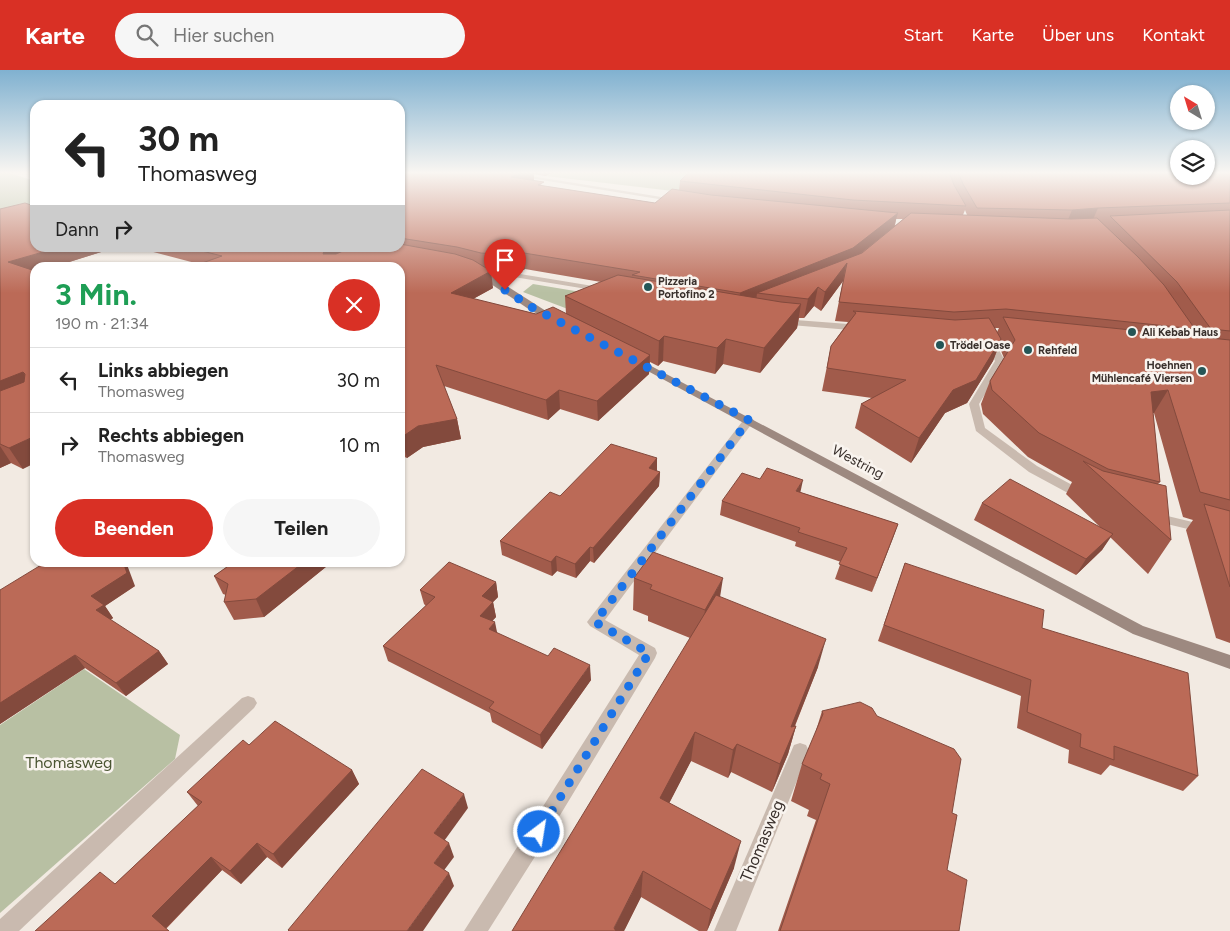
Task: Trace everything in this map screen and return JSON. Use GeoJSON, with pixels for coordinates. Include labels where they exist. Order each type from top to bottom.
{"type":"FeatureCollection","features":[{"type":"Feature","properties":{"kind":"main road"},"geometry":{"type":"LineString","coordinates":[[474,270],[533,308],[568,326]]}},
{"type":"Feature","properties":{"kind":"main road","name":"Westring"},"geometry":{"type":"LineString","coordinates":[[621,354],[749,420],[1138,630],[1230,662]]}},
{"type":"Feature","properties":{"kind":"street"},"geometry":{"type":"LineString","coordinates":[[474,270],[514,274],[618,292]]}},
{"type":"Feature","properties":{"kind":"street"},"geometry":{"type":"LineString","coordinates":[[768,319],[872,329]]}},
{"type":"Feature","properties":{"kind":"street"},"geometry":{"type":"LineString","coordinates":[[988,334],[1000,361],[974,404],[980,429],[1033,470],[1088,499],[1098,502]]}},
{"type":"Feature","properties":{"kind":"street"},"geometry":{"type":"LineString","coordinates":[[475,931],[529,848],[649,653],[595,622],[749,420]]}},
{"type":"Feature","properties":{"kind":"street"},"geometry":{"type":"LineString","coordinates":[[1146,515],[1230,535]]}},
{"type":"Feature","properties":{"kind":"street"},"geometry":{"type":"LineString","coordinates":[[3,931],[248,703]]}},
{"type":"Feature","properties":{"kind":"street","name":"Thomasweg"},"geometry":{"type":"LineString","coordinates":[[725,931],[800,751]]}},
{"type":"Feature","properties":{"kind":"green space"},"geometry":{"type":"Polygon","coordinates":[[[533,284],[581,292],[581,314],[523,292],[533,284]]]}},
{"type":"Feature","properties":{"kind":"green space","name":"Thomasweg"},"geometry":{"type":"Polygon","coordinates":[[[84,669],[180,735],[175,759],[0,913],[0,725],[84,669]]]}},
{"type":"Feature","properties":{"kind":"building"},"geometry":{"type":"Polygon","coordinates":[[[0,212],[30,212],[30,252],[43,252],[8,262],[30,269],[30,438],[9,448],[0,444],[0,391],[24,382],[25,374],[23,372],[0,381],[0,212]]]}},
{"type":"Feature","properties":{"kind":"building"},"geometry":{"type":"Polygon","coordinates":[[[405,212],[898,213],[853,248],[740,293],[632,275],[640,272],[524,253],[519,256],[481,253],[405,239],[405,212]]]}},
{"type":"Feature","properties":{"kind":"building"},"geometry":{"type":"Polygon","coordinates":[[[1230,212],[1230,331],[1211,329],[1177,282],[1110,216],[1230,212]]]}},
{"type":"Feature","properties":{"kind":"building"},"geometry":{"type":"Polygon","coordinates":[[[911,213],[1071,219],[1097,218],[1164,285],[1195,329],[1006,309],[954,312],[839,302],[847,263],[825,292],[818,287],[808,299],[757,293],[862,253],[911,213]]]}},
{"type":"Feature","properties":{"kind":"building"},"geometry":{"type":"Polygon","coordinates":[[[405,245],[455,254],[473,260],[491,271],[451,293],[536,314],[553,307],[650,355],[597,401],[559,390],[546,400],[436,365],[457,419],[418,426],[405,435],[405,262],[205,262],[222,256],[206,252],[324,252],[323,254],[341,252],[405,252],[405,245]]]}},
{"type":"Feature","properties":{"kind":"building"},"geometry":{"type":"Polygon","coordinates":[[[618,275],[801,304],[764,348],[726,339],[717,348],[664,336],[659,341],[565,296],[618,275]]]}},
{"type":"Feature","properties":{"kind":"building"},"geometry":{"type":"Polygon","coordinates":[[[853,311],[955,320],[989,318],[1001,339],[976,380],[953,390],[919,438],[861,404],[906,380],[827,368],[831,346],[856,313],[853,311]]]}},
{"type":"Feature","properties":{"kind":"building"},"geometry":{"type":"Polygon","coordinates":[[[1003,317],[1230,340],[1230,500],[1200,492],[1168,390],[1151,392],[1160,482],[1108,469],[1039,433],[992,390],[990,381],[1015,340],[1003,317]]]}},
{"type":"Feature","properties":{"kind":"building"},"geometry":{"type":"Polygon","coordinates":[[[611,444],[657,458],[649,468],[660,472],[593,548],[590,547],[575,564],[556,556],[551,562],[500,541],[550,492],[560,496],[611,444]]]}},
{"type":"Feature","properties":{"kind":"building"},"geometry":{"type":"Polygon","coordinates":[[[1083,461],[1103,471],[1166,486],[1171,540],[1083,461]]]}},
{"type":"Feature","properties":{"kind":"building"},"geometry":{"type":"Polygon","coordinates":[[[767,468],[803,480],[796,491],[898,524],[877,578],[839,564],[847,548],[798,532],[800,528],[722,501],[742,473],[760,479],[767,468]]]}},
{"type":"Feature","properties":{"kind":"building"},"geometry":{"type":"Polygon","coordinates":[[[1010,479],[1113,534],[1086,559],[982,503],[1010,479]]]}},
{"type":"Feature","properties":{"kind":"building"},"geometry":{"type":"Polygon","coordinates":[[[1204,504],[1230,511],[1230,587],[1204,504]]]}},
{"type":"Feature","properties":{"kind":"building"},"geometry":{"type":"Polygon","coordinates":[[[653,552],[723,578],[705,610],[650,589],[652,585],[634,578],[653,552]]]}},
{"type":"Feature","properties":{"kind":"building"},"geometry":{"type":"Polygon","coordinates":[[[449,562],[496,582],[482,596],[493,602],[480,616],[495,622],[489,629],[548,656],[554,648],[590,665],[540,735],[489,708],[494,702],[383,646],[435,597],[420,590],[449,562]]]}},
{"type":"Feature","properties":{"kind":"building"},"geometry":{"type":"Polygon","coordinates":[[[905,563],[1044,610],[1042,628],[1188,673],[1198,776],[1114,746],[1114,760],[1080,747],[1081,734],[1027,712],[1031,680],[884,625],[905,563]]]}},
{"type":"Feature","properties":{"kind":"building"},"geometry":{"type":"Polygon","coordinates":[[[38,567],[125,567],[127,573],[91,596],[104,605],[96,610],[159,651],[116,683],[75,655],[0,703],[0,590],[38,567]]]}},
{"type":"Feature","properties":{"kind":"building"},"geometry":{"type":"Polygon","coordinates":[[[227,567],[298,567],[256,599],[224,602],[228,584],[214,576],[227,567]]]}},
{"type":"Feature","properties":{"kind":"building"},"geometry":{"type":"Polygon","coordinates":[[[716,595],[826,639],[791,727],[796,726],[780,764],[737,744],[733,750],[695,732],[660,798],[741,841],[711,910],[643,871],[614,928],[616,931],[512,931],[716,595]]]}},
{"type":"Feature","properties":{"kind":"building"},"geometry":{"type":"Polygon","coordinates":[[[860,702],[872,708],[877,716],[954,749],[961,759],[952,813],[957,815],[947,870],[967,880],[959,931],[780,931],[830,784],[820,779],[822,774],[802,764],[823,714],[822,711],[860,702]]]}},
{"type":"Feature","properties":{"kind":"building"},"geometry":{"type":"Polygon","coordinates":[[[275,721],[352,770],[273,854],[257,843],[230,871],[211,857],[152,916],[169,931],[35,931],[100,872],[115,884],[202,802],[187,792],[243,740],[249,745],[275,721]]]}},
{"type":"Feature","properties":{"kind":"building"},"geometry":{"type":"Polygon","coordinates":[[[422,769],[464,794],[434,833],[449,843],[434,863],[449,873],[407,931],[289,931],[288,930],[422,769]]]}},
{"type":"Feature","properties":{"kind":"place","name":"Pizzeria Portofino 2"},"geometry":{"type":"Point","coordinates":[648,287]}},
{"type":"Feature","properties":{"kind":"place","name":"Ali Kebab Haus"},"geometry":{"type":"Point","coordinates":[1132,332]}},
{"type":"Feature","properties":{"kind":"place","name":"Trödel Oase"},"geometry":{"type":"Point","coordinates":[940,345]}},
{"type":"Feature","properties":{"kind":"place","name":"Rehfeld"},"geometry":{"type":"Point","coordinates":[1028,350]}},
{"type":"Feature","properties":{"kind":"place","name":"Hoehnen Mühlencafé Viersen"},"geometry":{"type":"Point","coordinates":[1202,371]}},
{"type":"Feature","properties":{"kind":"route"},"geometry":{"type":"LineString","coordinates":[[505,290],[533,308],[749,420],[595,622],[649,653],[539,832]]}}]}
